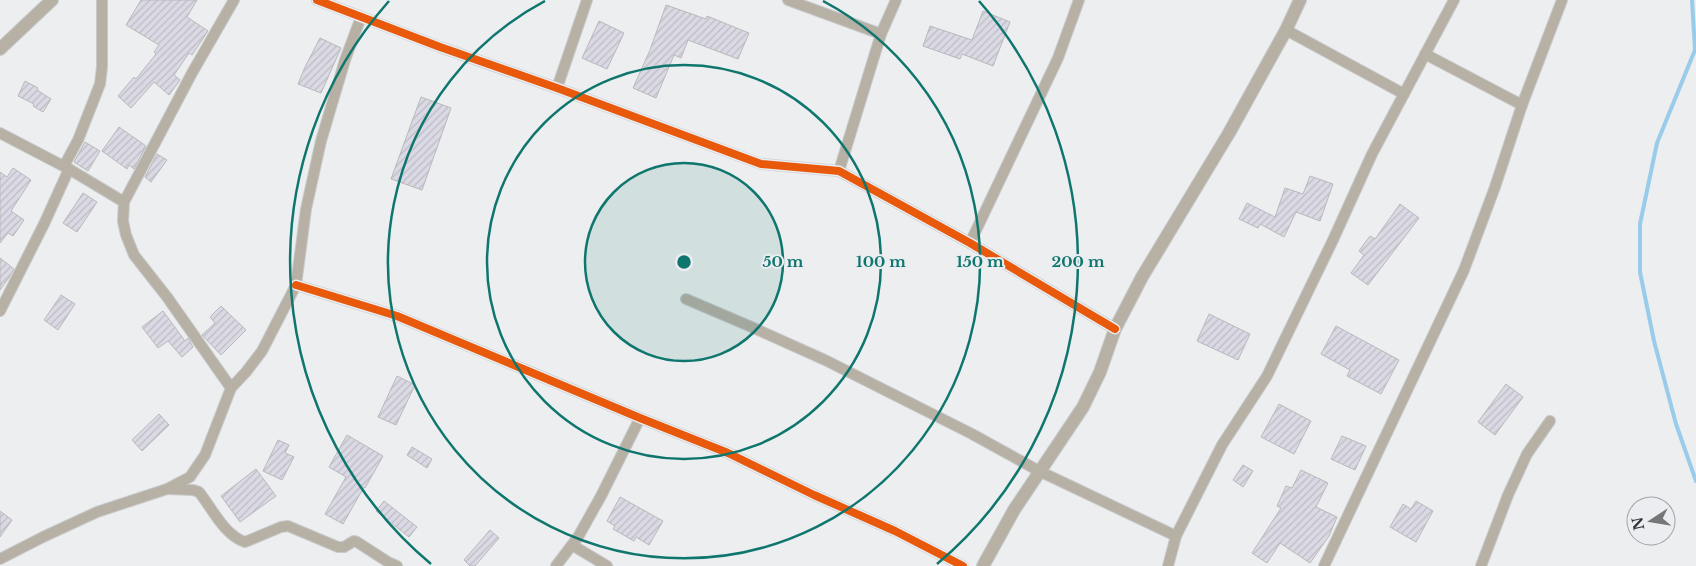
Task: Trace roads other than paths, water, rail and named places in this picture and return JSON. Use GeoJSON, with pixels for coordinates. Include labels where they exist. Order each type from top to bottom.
{"type":"FeatureCollection","features":[{"type":"Feature","properties":{"kind":"street"},"geometry":{"type":"LineString","coordinates":[[0,49],[52,0]]}},
{"type":"Feature","properties":{"kind":"street"},"geometry":{"type":"LineString","coordinates":[[0,311],[44,224],[100,84],[102,67],[102,0]]}},
{"type":"Feature","properties":{"kind":"street"},"geometry":{"type":"LineString","coordinates":[[231,388],[167,297],[134,255],[123,221],[124,202],[192,73],[234,0]]}},
{"type":"Feature","properties":{"kind":"street"},"geometry":{"type":"LineString","coordinates":[[317,0],[762,164],[839,171],[970,243],[1115,329]]}},
{"type":"Feature","properties":{"kind":"street"},"geometry":{"type":"LineString","coordinates":[[557,88],[587,0]]}},
{"type":"Feature","properties":{"kind":"street"},"geometry":{"type":"LineString","coordinates":[[788,0],[881,34]]}},
{"type":"Feature","properties":{"kind":"street"},"geometry":{"type":"LineString","coordinates":[[839,171],[881,34],[896,0]]}},
{"type":"Feature","properties":{"kind":"street"},"geometry":{"type":"LineString","coordinates":[[970,243],[1058,58],[1079,0]]}},
{"type":"Feature","properties":{"kind":"street"},"geometry":{"type":"LineString","coordinates":[[983,566],[1014,510],[1083,406],[1100,372],[1115,329],[1142,277],[1229,133],[1286,30],[1300,0]]}},
{"type":"Feature","properties":{"kind":"street"},"geometry":{"type":"LineString","coordinates":[[1168,566],[1176,536],[1222,445],[1267,376],[1333,240],[1372,154],[1454,0]]}},
{"type":"Feature","properties":{"kind":"street"},"geometry":{"type":"LineString","coordinates":[[1324,566],[1464,270],[1495,187],[1522,105],[1562,0]]}},
{"type":"Feature","properties":{"kind":"street"},"geometry":{"type":"LineString","coordinates":[[0,559],[97,512],[167,489],[190,477],[205,455],[231,388],[262,352],[296,284],[306,209],[321,141],[345,60],[361,17]]}},
{"type":"Feature","properties":{"kind":"street"},"geometry":{"type":"LineString","coordinates":[[1286,30],[1404,94]]}},
{"type":"Feature","properties":{"kind":"street"},"geometry":{"type":"LineString","coordinates":[[1425,54],[1522,105]]}},
{"type":"Feature","properties":{"kind":"street"},"geometry":{"type":"LineString","coordinates":[[0,132],[124,202]]}},
{"type":"Feature","properties":{"kind":"street"},"geometry":{"type":"LineString","coordinates":[[296,284],[397,316],[728,453],[814,495],[895,531],[963,566]]}},
{"type":"Feature","properties":{"kind":"street"},"geometry":{"type":"LineString","coordinates":[[686,299],[747,324],[825,360],[972,434],[1040,471],[1176,536]]}},
{"type":"Feature","properties":{"kind":"street"},"geometry":{"type":"LineString","coordinates":[[556,566],[572,545],[601,496],[640,418]]}},
{"type":"Feature","properties":{"kind":"street"},"geometry":{"type":"LineString","coordinates":[[1481,566],[1508,495],[1528,454],[1550,421]]}},
{"type":"Feature","properties":{"kind":"street"},"geometry":{"type":"LineString","coordinates":[[167,489],[199,492],[225,527],[238,539],[245,542],[288,526],[338,548],[354,541],[357,542],[397,566]]}},
{"type":"Feature","properties":{"kind":"street"},"geometry":{"type":"LineString","coordinates":[[572,545],[607,566]]}},
{"type":"Feature","properties":{"kind":"waterway"},"geometry":{"type":"LineString","coordinates":[[1692,0],[1695,50],[1657,143],[1640,224],[1640,272],[1654,341],[1676,424],[1696,481]]}}]}
